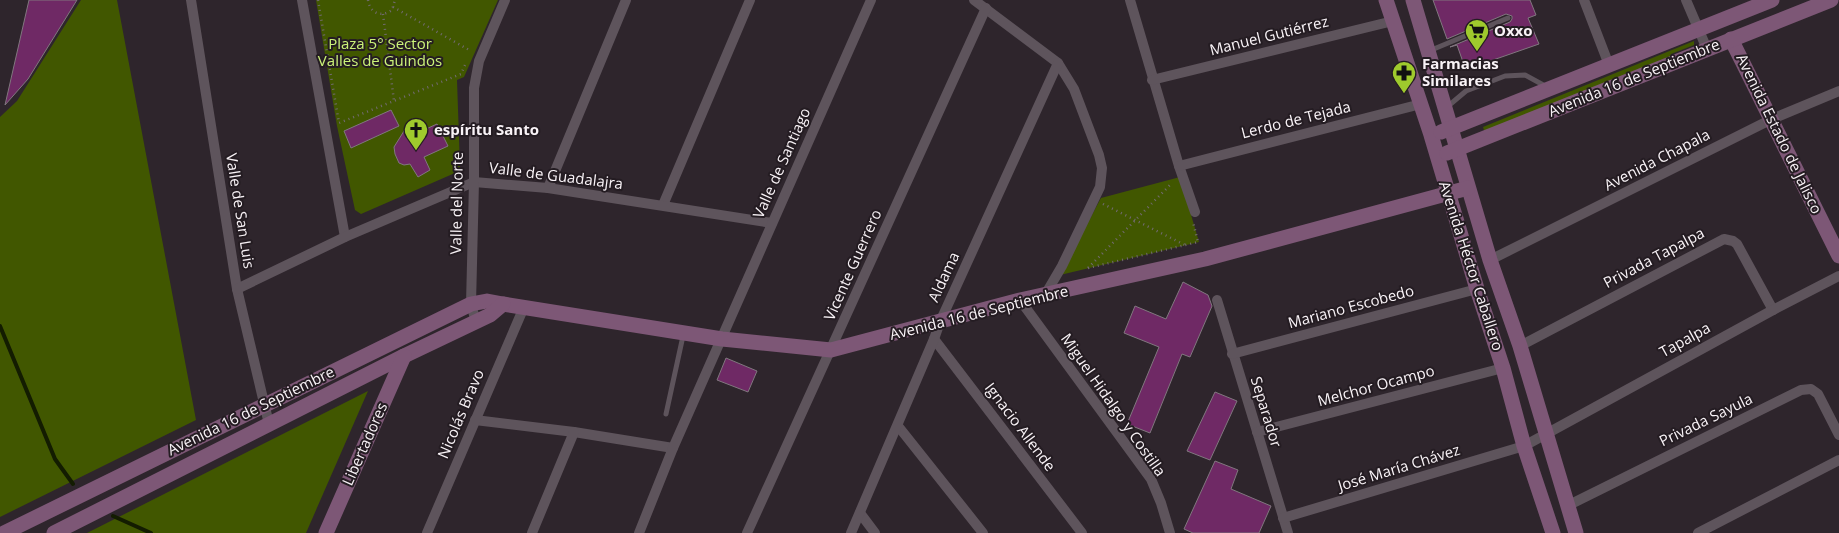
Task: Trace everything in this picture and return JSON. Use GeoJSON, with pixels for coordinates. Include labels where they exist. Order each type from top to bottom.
{"type":"FeatureCollection","features":[{"type":"Feature","properties":{"kind":"street","name":"Valle de San Luis"},"geometry":{"type":"LineString","coordinates":[[191,0],[237,289],[268,424]]}},
{"type":"Feature","properties":{"kind":"street"},"geometry":{"type":"LineString","coordinates":[[302,0],[345,237]]}},
{"type":"Feature","properties":{"kind":"street","name":"Valle del Norte"},"geometry":{"type":"LineString","coordinates":[[476,322],[471,304],[475,74],[505,0]]}},
{"type":"Feature","properties":{"kind":"street"},"geometry":{"type":"LineString","coordinates":[[548,188],[626,0]]}},
{"type":"Feature","properties":{"kind":"street"},"geometry":{"type":"LineString","coordinates":[[663,205],[750,0]]}},
{"type":"Feature","properties":{"kind":"street","name":"Valle de Santiago"},"geometry":{"type":"LineString","coordinates":[[722,339],[871,0]]}},
{"type":"Feature","properties":{"kind":"street"},"geometry":{"type":"LineString","coordinates":[[974,0],[1058,64],[1074,89],[1099,155],[1102,177],[1100,187],[1062,266],[1045,295]]}},
{"type":"Feature","properties":{"kind":"street"},"geometry":{"type":"LineString","coordinates":[[1130,0],[1152,80],[1195,212]]}},
{"type":"Feature","properties":{"kind":"street","name":"Avenida Héctor Caballero"},"geometry":{"type":"LineString","coordinates":[[1386,0],[1431,135],[1476,289],[1503,368],[1524,446],[1552,533]]}},
{"type":"Feature","properties":{"kind":"street","name":"Avenida Héctor Caballero"},"geometry":{"type":"LineString","coordinates":[[1413,0],[1490,260],[1520,346],[1576,533]]}},
{"type":"Feature","properties":{"kind":"street"},"geometry":{"type":"LineString","coordinates":[[1584,0],[1609,65]]}},
{"type":"Feature","properties":{"kind":"street"},"geometry":{"type":"LineString","coordinates":[[1686,0],[1707,49]]}},
{"type":"Feature","properties":{"kind":"street","name":"Avenida 16 de Septiembre"},"geometry":{"type":"LineString","coordinates":[[1431,135],[1451,130],[1772,0]]}},
{"type":"Feature","properties":{"kind":"street","name":"Avenida 16 de Septiembre"},"geometry":{"type":"LineString","coordinates":[[1436,156],[1831,0]]}},
{"type":"Feature","properties":{"kind":"street","name":"Vicente Guerrero"},"geometry":{"type":"LineString","coordinates":[[747,533],[986,8]]}},
{"type":"Feature","properties":{"kind":"street","name":"Manuel Gutiérrez"},"geometry":{"type":"LineString","coordinates":[[1152,80],[1393,21]]}},
{"type":"Feature","properties":{"kind":"street","name":"Avenida Estado de Jalisco"},"geometry":{"type":"LineString","coordinates":[[1731,39],[1839,256]]}},
{"type":"Feature","properties":{"kind":"street"},"geometry":{"type":"LineString","coordinates":[[1402,45],[1427,46]]}},
{"type":"Feature","properties":{"kind":"street","name":"Aldama"},"geometry":{"type":"LineString","coordinates":[[851,533],[898,426],[940,322],[1058,64]]}},
{"type":"Feature","properties":{"kind":"street","name":"Avenida Chapala"},"geometry":{"type":"LineString","coordinates":[[1490,260],[1772,119],[1839,91]]}},
{"type":"Feature","properties":{"kind":"street","name":"Lerdo de Tejada"},"geometry":{"type":"LineString","coordinates":[[1180,169],[1421,104]]}},
{"type":"Feature","properties":{"kind":"street","name":"Valle de Guadalajra"},"geometry":{"type":"LineString","coordinates":[[237,289],[345,237],[474,182],[548,188],[772,223]]}},
{"type":"Feature","properties":{"kind":"street","name":"Avenida 16 de Septiembre"},"geometry":{"type":"LineString","coordinates":[[4,533],[471,304],[487,302],[503,304],[722,339],[831,350],[1020,300],[1205,259],[1468,188]]}},
{"type":"Feature","properties":{"kind":"street","name":"Privada Tapalpa"},"geometry":{"type":"LineString","coordinates":[[1520,346],[1724,239],[1734,241],[1737,244],[1773,310]]}},
{"type":"Feature","properties":{"kind":"street","name":"Tapalpa"},"geometry":{"type":"LineString","coordinates":[[1524,446],[1839,276]]}},
{"type":"Feature","properties":{"kind":"street","name":"Mariano Escobedo"},"geometry":{"type":"LineString","coordinates":[[1232,354],[1476,289]]}},
{"type":"Feature","properties":{"kind":"street","name":"Miguel Hidalgo y Costilla"},"geometry":{"type":"LineString","coordinates":[[1020,300],[1151,480],[1161,503],[1170,533]]}},
{"type":"Feature","properties":{"kind":"street","name":"Separador"},"geometry":{"type":"LineString","coordinates":[[1217,300],[1288,533]]}},
{"type":"Feature","properties":{"kind":"street","name":"Avenida 16 de Septiembre"},"geometry":{"type":"LineString","coordinates":[[54,533],[404,356],[490,315],[503,304]]}},
{"type":"Feature","properties":{"kind":"street","name":"Nicolás Bravo"},"geometry":{"type":"LineString","coordinates":[[428,533],[524,307]]}},
{"type":"Feature","properties":{"kind":"street"},"geometry":{"type":"LineString","coordinates":[[639,533],[673,448],[722,339]]}},
{"type":"Feature","properties":{"kind":"street","name":"Ignacio Allende"},"geometry":{"type":"LineString","coordinates":[[934,339],[1082,533]]}},
{"type":"Feature","properties":{"kind":"street","name":"Libertadores"},"geometry":{"type":"LineString","coordinates":[[326,533],[404,356]]}},
{"type":"Feature","properties":{"kind":"street","name":"Melchor Ocampo"},"geometry":{"type":"LineString","coordinates":[[1257,432],[1503,368]]}},
{"type":"Feature","properties":{"kind":"street","name":"Privada Sayula"},"geometry":{"type":"LineString","coordinates":[[1567,506],[1801,390],[1811,388],[1818,394],[1839,435]]}},
{"type":"Feature","properties":{"kind":"street"},"geometry":{"type":"LineString","coordinates":[[475,420],[574,432],[673,448]]}},
{"type":"Feature","properties":{"kind":"street"},"geometry":{"type":"LineString","coordinates":[[898,426],[982,533]]}},
{"type":"Feature","properties":{"kind":"street"},"geometry":{"type":"LineString","coordinates":[[532,533],[574,432]]}},
{"type":"Feature","properties":{"kind":"street","name":"José María Chávez"},"geometry":{"type":"LineString","coordinates":[[1283,518],[1524,446]]}},
{"type":"Feature","properties":{"kind":"street"},"geometry":{"type":"LineString","coordinates":[[1698,533],[1839,460]]}},
{"type":"Feature","properties":{"kind":"street"},"geometry":{"type":"LineString","coordinates":[[82,494],[97,512]]}},
{"type":"Feature","properties":{"kind":"street"},"geometry":{"type":"LineString","coordinates":[[860,513],[875,533]]}},
{"type":"Feature","properties":{"kind":"lane"},"geometry":{"type":"LineString","coordinates":[[1427,46],[1508,18]]}},
{"type":"Feature","properties":{"kind":"lane"},"geometry":{"type":"LineString","coordinates":[[1445,108],[1466,91],[1505,76],[1525,75],[1550,89]]}},
{"type":"Feature","properties":{"kind":"lane"},"geometry":{"type":"LineString","coordinates":[[666,414],[684,333]]}},
{"type":"Feature","properties":{"kind":"path"},"geometry":{"type":"LineString","coordinates":[[318,0],[338,123],[461,74]]}},
{"type":"Feature","properties":{"kind":"path"},"geometry":{"type":"LineString","coordinates":[[368,0],[375,13],[383,14],[389,12],[394,7],[395,0]]}},
{"type":"Feature","properties":{"kind":"path"},"geometry":{"type":"LineString","coordinates":[[394,7],[474,54]]}},
{"type":"Feature","properties":{"kind":"path"},"geometry":{"type":"LineString","coordinates":[[383,14],[394,101]]}},
{"type":"Feature","properties":{"kind":"path"},"geometry":{"type":"LineString","coordinates":[[1180,169],[1178,178],[1088,268],[1198,242]]}},
{"type":"Feature","properties":{"kind":"path"},"geometry":{"type":"LineString","coordinates":[[1094,200],[1186,245],[1205,259]]}},
{"type":"Feature","properties":{"kind":"green space"},"geometry":{"type":"Polygon","coordinates":[[[81,0],[117,0],[196,420],[0,517],[0,117],[17,101],[81,0]]]}},
{"type":"Feature","properties":{"kind":"green space","name":"Plaza 5° Sector Valles de Guindos"},"geometry":{"type":"Polygon","coordinates":[[[316,0],[498,0],[464,77],[457,80],[460,167],[455,173],[361,214],[355,210],[337,126],[316,0]]]}},
{"type":"Feature","properties":{"kind":"green space"},"geometry":{"type":"Polygon","coordinates":[[[1694,41],[1694,45],[1671,54],[1669,60],[1485,134],[1483,127],[1694,41]]]}},
{"type":"Feature","properties":{"kind":"green space"},"geometry":{"type":"Polygon","coordinates":[[[1180,177],[1199,242],[1060,275],[1101,198],[1180,177]]]}},
{"type":"Feature","properties":{"kind":"green space"},"geometry":{"type":"Polygon","coordinates":[[[368,391],[306,533],[87,533],[368,391]]]}},
{"type":"Feature","properties":{"kind":"building"},"geometry":{"type":"Polygon","coordinates":[[[29,0],[77,0],[28,79],[5,105],[29,0]]]}},
{"type":"Feature","properties":{"kind":"building"},"geometry":{"type":"Polygon","coordinates":[[[1433,0],[1530,0],[1536,15],[1528,18],[1539,44],[1473,67],[1463,62],[1457,45],[1450,47],[1510,22],[1512,16],[1506,14],[1447,39],[1433,0]]]}},
{"type":"Feature","properties":{"kind":"building"},"geometry":{"type":"Polygon","coordinates":[[[391,110],[399,126],[351,148],[344,131],[391,110]]]}},
{"type":"Feature","properties":{"kind":"building","name":"espíritu Santo"},"geometry":{"type":"Polygon","coordinates":[[[409,123],[415,134],[437,124],[448,146],[424,157],[430,170],[418,177],[410,164],[404,165],[399,163],[395,154],[394,147],[409,123]]]}},
{"type":"Feature","properties":{"kind":"building"},"geometry":{"type":"Polygon","coordinates":[[[1183,282],[1208,295],[1212,306],[1190,357],[1182,354],[1150,433],[1127,424],[1159,347],[1124,333],[1135,306],[1166,319],[1183,282]]]}},
{"type":"Feature","properties":{"kind":"building"},"geometry":{"type":"Polygon","coordinates":[[[726,358],[757,371],[748,392],[717,380],[726,358]]]}},
{"type":"Feature","properties":{"kind":"building"},"geometry":{"type":"Polygon","coordinates":[[[1215,392],[1237,401],[1210,460],[1187,451],[1215,392]]]}},
{"type":"Feature","properties":{"kind":"building"},"geometry":{"type":"Polygon","coordinates":[[[1215,461],[1238,470],[1231,489],[1271,506],[1259,533],[1193,533],[1184,529],[1215,461]]]}},
{"type":"Feature","properties":{"kind":"waterway"},"geometry":{"type":"LineString","coordinates":[[0,326],[55,459],[73,484]]}},
{"type":"Feature","properties":{"kind":"waterway"},"geometry":{"type":"LineString","coordinates":[[113,516],[151,533]]}},
{"type":"Feature","properties":{"kind":"place","name":"Oxxo"},"geometry":{"type":"Point","coordinates":[1477,52]}},
{"type":"Feature","properties":{"kind":"place","name":"Farmacias Similares"},"geometry":{"type":"Point","coordinates":[1404,94]}},
{"type":"Feature","properties":{"kind":"place","name":"espíritu Santo"},"geometry":{"type":"Point","coordinates":[416,151]}}]}
